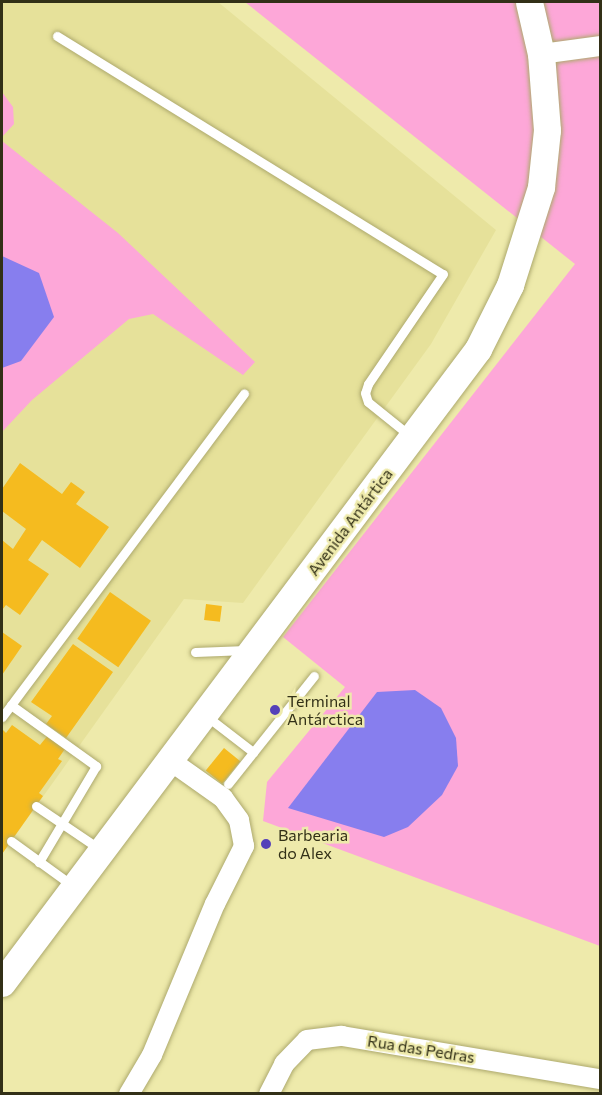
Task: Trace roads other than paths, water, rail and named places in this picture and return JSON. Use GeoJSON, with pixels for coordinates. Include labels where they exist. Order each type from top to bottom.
{"type":"FeatureCollection","features":[{"type":"Feature","properties":{"kind":"main road","name":"Avenida Antártica"},"geometry":{"type":"LineString","coordinates":[[2,982],[168,759],[413,439],[478,349],[510,285],[528,238],[541,187],[547,130],[541,54],[529,2]]}},
{"type":"Feature","properties":{"kind":"street"},"geometry":{"type":"LineString","coordinates":[[541,54],[600,46]]}},
{"type":"Feature","properties":{"kind":"street"},"geometry":{"type":"LineString","coordinates":[[129,1094],[152,1055],[215,904],[244,846],[239,820],[223,798],[168,759]]}},
{"type":"Feature","properties":{"kind":"street","name":"Rua das Pedras"},"geometry":{"type":"LineString","coordinates":[[269,1094],[284,1064],[307,1040],[342,1036],[600,1078]]}},
{"type":"Feature","properties":{"kind":"lane"},"geometry":{"type":"LineString","coordinates":[[57,36],[443,274],[368,384],[365,393],[368,402],[413,439]]}},
{"type":"Feature","properties":{"kind":"lane"},"geometry":{"type":"LineString","coordinates":[[2,717],[244,394]]}},
{"type":"Feature","properties":{"kind":"lane"},"geometry":{"type":"LineString","coordinates":[[195,652],[252,650]]}},
{"type":"Feature","properties":{"kind":"lane"},"geometry":{"type":"LineString","coordinates":[[228,784],[314,676]]}},
{"type":"Feature","properties":{"kind":"lane"},"geometry":{"type":"LineString","coordinates":[[11,705],[96,766],[39,862]]}},
{"type":"Feature","properties":{"kind":"lane"},"geometry":{"type":"LineString","coordinates":[[203,713],[253,752]]}},
{"type":"Feature","properties":{"kind":"lane"},"geometry":{"type":"LineString","coordinates":[[36,806],[100,849]]}},
{"type":"Feature","properties":{"kind":"lane"},"geometry":{"type":"LineString","coordinates":[[11,841],[73,886]]}},
{"type":"Feature","properties":{"kind":"place","name":"Terminal Antárctica"},"geometry":{"type":"Point","coordinates":[275,710]}},
{"type":"Feature","properties":{"kind":"place","name":"Barbearia do Alex"},"geometry":{"type":"Point","coordinates":[266,844]}}]}
